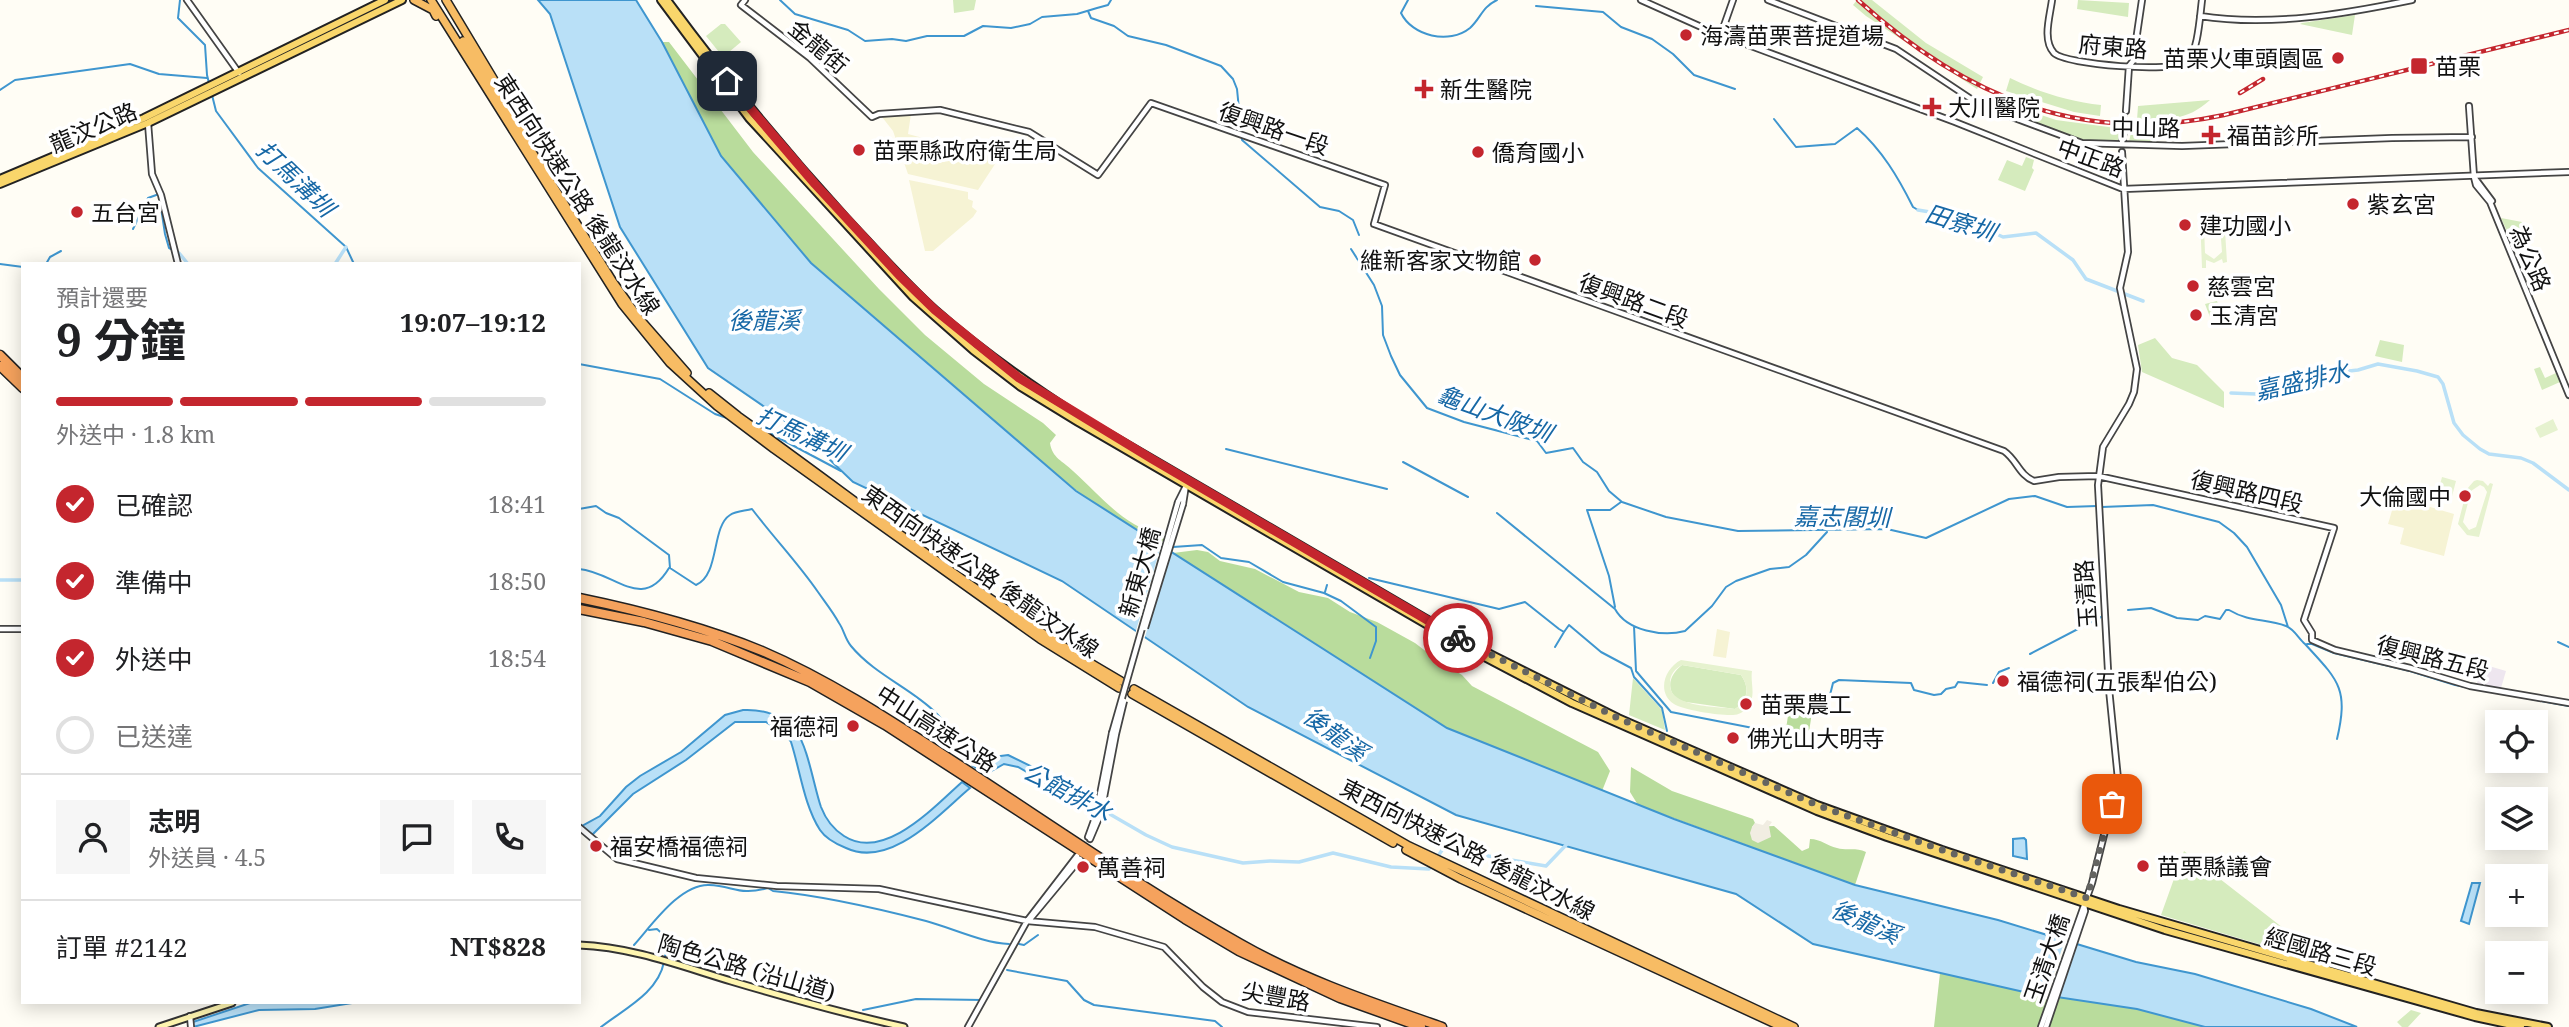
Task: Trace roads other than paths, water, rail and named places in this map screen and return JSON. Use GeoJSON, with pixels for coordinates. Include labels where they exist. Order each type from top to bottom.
{"type":"FeatureCollection","features":[{"type":"Feature","properties":{"kind":"highway"},"geometry":{"type":"LineString","coordinates":[[414,0],[433,10]]}},
{"type":"Feature","properties":{"kind":"highway"},"geometry":{"type":"LineString","coordinates":[[429,0],[515,144],[564,214]]}},
{"type":"Feature","properties":{"kind":"highway","name":"東西向快速公路 後龍汶水線"},"geometry":{"type":"LineString","coordinates":[[429,0],[633,320],[670,363],[718,406],[995,608],[1063,655],[1120,684],[997,604],[738,416],[699,385],[675,361],[638,317],[574,220],[437,0]]}},
{"type":"Feature","properties":{"kind":"highway"},"geometry":{"type":"LineString","coordinates":[[446,0],[547,167],[574,220]]}},
{"type":"Feature","properties":{"kind":"highway"},"geometry":{"type":"LineString","coordinates":[[0,355],[21,376]]}},
{"type":"Feature","properties":{"kind":"highway"},"geometry":{"type":"LineString","coordinates":[[0,366],[21,386]]}},
{"type":"Feature","properties":{"kind":"highway"},"geometry":{"type":"LineString","coordinates":[[0,374],[21,394]]}},
{"type":"Feature","properties":{"kind":"highway","name":"中山高速公路"},"geometry":{"type":"LineString","coordinates":[[581,598],[679,622],[763,652],[862,702],[1185,919],[1239,951],[1340,999],[1421,1027]]}},
{"type":"Feature","properties":{"kind":"highway","name":"中山高速公路"},"geometry":{"type":"LineString","coordinates":[[581,609],[676,631],[760,659],[838,696],[962,771]]}},
{"type":"Feature","properties":{"kind":"highway","name":"東西向快速公路 後龍汶水線"},"geometry":{"type":"LineString","coordinates":[[1782,1027],[1461,879],[1395,844],[1133,691],[1409,846],[1794,1027]]}},
{"type":"Feature","properties":{"kind":"highway","name":"中山高速公路"},"geometry":{"type":"LineString","coordinates":[[980,783],[1244,946],[1343,992],[1442,1027]]}},
{"type":"Feature","properties":{"kind":"main road"},"geometry":{"type":"LineString","coordinates":[[240,74],[385,0]]}},
{"type":"Feature","properties":{"kind":"main road"},"geometry":{"type":"LineString","coordinates":[[240,74],[402,0]]}},
{"type":"Feature","properties":{"kind":"main road"},"geometry":{"type":"LineString","coordinates":[[660,0],[749,118],[913,297],[973,350],[1021,387],[1462,645],[1572,702],[1817,811],[2084,906]]}},
{"type":"Feature","properties":{"kind":"main road"},"geometry":{"type":"LineString","coordinates":[[667,0],[750,109],[899,275],[935,310],[1019,378],[1187,483]]}},
{"type":"Feature","properties":{"kind":"main road","name":"龍汶公路"},"geometry":{"type":"LineString","coordinates":[[0,182],[146,121],[240,74]]}},
{"type":"Feature","properties":{"kind":"main road","name":"經國路三段"},"geometry":{"type":"LineString","coordinates":[[2084,906],[2319,974],[2521,1027]]}},
{"type":"Feature","properties":{"kind":"main road","name":"經國路三段"},"geometry":{"type":"LineString","coordinates":[[2084,906],[2259,951],[2476,1013],[2548,1027]]}},
{"type":"Feature","properties":{"kind":"main road","name":"陶色公路 (沿山道)"},"geometry":{"type":"LineString","coordinates":[[581,945],[614,948],[663,960],[836,1011],[904,1027]]}},
{"type":"Feature","properties":{"kind":"main road"},"geometry":{"type":"LineString","coordinates":[[159,1027],[190,1022],[228,1004]]}},
{"type":"Feature","properties":{"kind":"street","name":"中正路"},"geometry":{"type":"LineString","coordinates":[[1641,0],[1674,16],[1955,122],[2123,189],[2569,172]]}},
{"type":"Feature","properties":{"kind":"street"},"geometry":{"type":"LineString","coordinates":[[1721,34],[1733,0]]}},
{"type":"Feature","properties":{"kind":"street","name":"中山路"},"geometry":{"type":"LineString","coordinates":[[1768,0],[1896,49],[1980,105],[2082,143],[2182,146],[2472,137]]}},
{"type":"Feature","properties":{"kind":"street","name":"府東路"},"geometry":{"type":"LineString","coordinates":[[2052,0],[2048,37],[2055,53],[2070,60],[2129,66],[2182,65],[2192,56],[2200,16]]}},
{"type":"Feature","properties":{"kind":"street"},"geometry":{"type":"LineString","coordinates":[[2126,111],[2129,66],[2133,61],[2142,0]]}},
{"type":"Feature","properties":{"kind":"street"},"geometry":{"type":"LineString","coordinates":[[2203,0],[2200,16],[2246,20],[2295,18],[2412,0]]}},
{"type":"Feature","properties":{"kind":"street"},"geometry":{"type":"LineString","coordinates":[[188,2],[240,74]]}},
{"type":"Feature","properties":{"kind":"street","name":"金龍街"},"geometry":{"type":"LineString","coordinates":[[743,2],[810,58],[872,117],[879,114],[940,110],[1019,130],[1040,138],[1098,175]]}},
{"type":"Feature","properties":{"kind":"street","name":"復興路一段"},"geometry":{"type":"LineString","coordinates":[[1098,175],[1151,103],[1385,185],[1374,224]]}},
{"type":"Feature","properties":{"kind":"street","name":"為公路"},"geometry":{"type":"LineString","coordinates":[[2469,106],[2476,185],[2490,202],[2569,395]]}},
{"type":"Feature","properties":{"kind":"street"},"geometry":{"type":"LineString","coordinates":[[146,121],[152,174],[177,262]]}},
{"type":"Feature","properties":{"kind":"street"},"geometry":{"type":"LineString","coordinates":[[2122,143],[2124,130]]}},
{"type":"Feature","properties":{"kind":"street"},"geometry":{"type":"LineString","coordinates":[[2122,152],[2123,189]]}},
{"type":"Feature","properties":{"kind":"street","name":"玉清路"},"geometry":{"type":"LineString","coordinates":[[2084,906],[2106,832],[2118,779],[2107,665],[2098,476],[2103,447],[2134,392],[2137,369],[2120,288],[2128,251],[2126,194],[2123,189]]}},
{"type":"Feature","properties":{"kind":"street","name":"復興路二段"},"geometry":{"type":"LineString","coordinates":[[1374,224],[2004,452],[2020,472],[2034,481],[2059,477]]}},
{"type":"Feature","properties":{"kind":"street","name":"復興路四段"},"geometry":{"type":"LineString","coordinates":[[2059,477],[2098,476],[2333,528],[2304,620]]}},
{"type":"Feature","properties":{"kind":"street","name":"新東大橋"},"geometry":{"type":"LineString","coordinates":[[1089,838],[1102,798],[1114,734],[1187,483]]}},
{"type":"Feature","properties":{"kind":"street","name":"復興路五段"},"geometry":{"type":"LineString","coordinates":[[2304,620],[2312,633],[2312,640],[2335,650],[2410,667],[2470,686],[2569,703]]}},
{"type":"Feature","properties":{"kind":"street"},"geometry":{"type":"LineString","coordinates":[[0,629],[21,629]]}},
{"type":"Feature","properties":{"kind":"street","name":"尖豐路"},"geometry":{"type":"LineString","coordinates":[[581,829],[617,859],[696,878],[777,886],[879,888],[1027,920],[1095,928],[1164,947],[1203,987],[1222,1002],[1248,1012],[1377,1027]]}},
{"type":"Feature","properties":{"kind":"street"},"geometry":{"type":"LineString","coordinates":[[968,1027],[1027,920],[1034,917],[1078,857]]}},
{"type":"Feature","properties":{"kind":"street","name":"玉清大橋"},"geometry":{"type":"LineString","coordinates":[[2043,1027],[2084,906]]}},
{"type":"Feature","properties":{"kind":"water","name":"後龍溪"},"geometry":{"type":"Polygon","coordinates":[[[538,0],[636,0],[662,42],[721,156],[811,263],[1076,491],[1447,728],[1674,819],[1855,885],[1998,920],[2136,962],[2195,974],[2311,1009],[2357,1027],[2205,1027],[2137,1009],[2024,992],[1813,944],[1736,894],[1456,815],[1248,707],[1062,581],[853,482],[801,432],[708,368],[620,227],[550,14],[538,0]]]}},
{"type":"Feature","properties":{"kind":"water"},"geometry":{"type":"Polygon","coordinates":[[[743,710],[772,714],[791,725],[804,747],[825,816],[840,833],[859,842],[875,842],[892,837],[923,817],[962,782],[970,788],[913,836],[880,851],[863,853],[835,843],[820,830],[806,799],[787,736],[766,722],[735,722],[686,760],[633,794],[592,835],[582,826],[600,816],[626,787],[640,776],[681,752],[725,715],[743,710]]]}},
{"type":"Feature","properties":{"kind":"water"},"geometry":{"type":"Polygon","coordinates":[[[1008,755],[1096,798],[1093,810],[1018,767],[1004,764],[986,774],[973,766],[993,757],[1008,755]]]}},
{"type":"Feature","properties":{"kind":"water"},"geometry":{"type":"Polygon","coordinates":[[[2024,838],[2027,859],[2013,856],[2013,839],[2024,838]]]}},
{"type":"Feature","properties":{"kind":"water"},"geometry":{"type":"Polygon","coordinates":[[[2472,883],[2480,883],[2469,924],[2461,921],[2472,883]]]}},
{"type":"Feature","properties":{"kind":"water"},"geometry":{"type":"Polygon","coordinates":[[[247,1004],[346,1004],[315,1009],[259,1010],[193,1027],[193,1022],[247,1004]]]}},
{"type":"Feature","properties":{"kind":"waterway","name":"打馬溝圳"},"geometry":{"type":"LineString","coordinates":[[180,0],[178,18],[205,45],[207,75],[216,111],[258,168],[346,247],[353,262]]}},
{"type":"Feature","properties":{"kind":"waterway","name":"龜山大陂圳"},"geometry":{"type":"LineString","coordinates":[[780,0],[795,14],[848,30],[865,41],[964,36],[983,26],[1011,28],[1030,24],[1042,17],[1077,14],[1108,5],[1111,0]]}},
{"type":"Feature","properties":{"kind":"waterway","name":"田寮圳"},"geometry":{"type":"LineString","coordinates":[[1408,0],[1401,13],[1406,21],[1422,32],[1442,37],[1452,36],[1470,28],[1488,6],[1497,0]]}},
{"type":"Feature","properties":{"kind":"waterway","name":"田寮圳"},"geometry":{"type":"LineString","coordinates":[[1536,6],[1603,12],[1621,27],[1652,39],[1673,54],[1694,75],[1735,89]]}},
{"type":"Feature","properties":{"kind":"waterway","name":"龜山大陂圳"},"geometry":{"type":"LineString","coordinates":[[1088,11],[1091,18],[1114,26],[1128,36],[1166,45],[1221,66],[1233,79],[1237,89],[1242,140],[1320,207],[1339,211],[1353,220],[1359,235]]}},
{"type":"Feature","properties":{"kind":"waterway","name":"龜山大陂圳"},"geometry":{"type":"LineString","coordinates":[[0,90],[15,80],[130,64],[159,74],[207,78]]}},
{"type":"Feature","properties":{"kind":"waterway","name":"田寮圳"},"geometry":{"type":"LineString","coordinates":[[1774,119],[1796,147],[1835,144],[1857,128],[1882,155],[1913,207],[1918,210]]}},
{"type":"Feature","properties":{"kind":"waterway"},"geometry":{"type":"LineString","coordinates":[[133,229],[148,198],[159,194],[169,248],[179,253]]}},
{"type":"Feature","properties":{"kind":"waterway","name":"田寮圳"},"geometry":{"type":"LineString","coordinates":[[1918,210],[1959,217],[2003,237],[2036,233],[2073,260],[2086,279],[2143,301]]}},
{"type":"Feature","properties":{"kind":"waterway"},"geometry":{"type":"LineString","coordinates":[[336,262],[346,247]]}},
{"type":"Feature","properties":{"kind":"waterway","name":"嘉志閣圳"},"geometry":{"type":"LineString","coordinates":[[1351,249],[1374,285],[1382,306],[1383,335],[1400,375],[1427,408],[1464,422],[1537,441],[1546,453],[1573,448],[1583,462],[1597,472],[1609,491],[1622,502],[1666,517],[1738,531],[1887,529],[1926,538],[2009,499],[2035,496],[2067,507],[2097,506]]}},
{"type":"Feature","properties":{"kind":"waterway"},"geometry":{"type":"LineString","coordinates":[[47,262],[50,257],[61,251]]}},
{"type":"Feature","properties":{"kind":"waterway"},"geometry":{"type":"LineString","coordinates":[[179,253],[186,262]]}},
{"type":"Feature","properties":{"kind":"waterway"},"geometry":{"type":"LineString","coordinates":[[0,264],[21,267]]}},
{"type":"Feature","properties":{"kind":"waterway","name":"打馬溝圳"},"geometry":{"type":"LineString","coordinates":[[581,364],[660,379],[715,414],[727,418]]}},
{"type":"Feature","properties":{"kind":"waterway","name":"嘉盛排水"},"geometry":{"type":"LineString","coordinates":[[2231,393],[2256,394],[2296,377],[2358,370],[2378,364],[2438,377],[2443,384],[2454,423],[2463,435],[2489,454],[2521,458],[2533,463],[2569,490]]}},
{"type":"Feature","properties":{"kind":"waterway","name":"打馬溝圳"},"geometry":{"type":"LineString","coordinates":[[762,429],[841,471]]}},
{"type":"Feature","properties":{"kind":"waterway"},"geometry":{"type":"LineString","coordinates":[[1226,449],[1387,489]]}},
{"type":"Feature","properties":{"kind":"waterway"},"geometry":{"type":"LineString","coordinates":[[1403,462],[1468,497]]}},
{"type":"Feature","properties":{"kind":"waterway"},"geometry":{"type":"LineString","coordinates":[[1615,607],[1609,576],[1587,510],[1610,510],[1621,502]]}},
{"type":"Feature","properties":{"kind":"waterway","name":"嘉志閣圳"},"geometry":{"type":"LineString","coordinates":[[2102,507],[2153,505],[2219,522],[2247,547],[2281,605],[2288,627]]}},
{"type":"Feature","properties":{"kind":"waterway"},"geometry":{"type":"LineString","coordinates":[[581,509],[596,506],[619,518],[669,555],[670,568],[696,585],[704,580],[709,572],[724,521],[732,514],[752,509],[810,581],[860,656],[926,704],[970,751],[984,762]]}},
{"type":"Feature","properties":{"kind":"waterway"},"geometry":{"type":"LineString","coordinates":[[1497,513],[1615,609],[1628,623],[1646,630],[1666,633],[1685,631],[1712,606],[1726,587],[1736,581],[1770,569],[1789,567],[1806,555],[1827,532]]}},
{"type":"Feature","properties":{"kind":"waterway"},"geometry":{"type":"LineString","coordinates":[[1173,547],[1202,545],[1221,558],[1249,562],[1283,582],[1324,593],[1341,601],[1376,627],[1376,641],[1370,658]]}},
{"type":"Feature","properties":{"kind":"waterway"},"geometry":{"type":"LineString","coordinates":[[581,569],[638,589],[649,588],[659,581],[669,568]]}},
{"type":"Feature","properties":{"kind":"waterway"},"geometry":{"type":"LineString","coordinates":[[1369,578],[1499,609],[1525,602],[1559,629],[1564,632],[1569,625],[1601,652],[1631,668],[1634,677],[1662,708],[1667,731]]}},
{"type":"Feature","properties":{"kind":"waterway"},"geometry":{"type":"LineString","coordinates":[[0,580],[21,580]]}},
{"type":"Feature","properties":{"kind":"waterway"},"geometry":{"type":"LineString","coordinates":[[1325,592],[1327,585]]}},
{"type":"Feature","properties":{"kind":"waterway"},"geometry":{"type":"LineString","coordinates":[[2128,610],[2151,608],[2177,618],[2198,620],[2205,616],[2220,619],[2226,610],[2229,610],[2244,617],[2289,627],[2326,667],[2338,686],[2342,708],[2337,739]]}},
{"type":"Feature","properties":{"kind":"waterway"},"geometry":{"type":"LineString","coordinates":[[2030,654],[2101,617]]}},
{"type":"Feature","properties":{"kind":"waterway"},"geometry":{"type":"LineString","coordinates":[[1634,626],[1636,671],[1671,712],[1758,729]]}},
{"type":"Feature","properties":{"kind":"waterway"},"geometry":{"type":"LineString","coordinates":[[1555,647],[1564,632]]}},
{"type":"Feature","properties":{"kind":"waterway"},"geometry":{"type":"LineString","coordinates":[[2558,642],[2569,647]]}},
{"type":"Feature","properties":{"kind":"waterway"},"geometry":{"type":"LineString","coordinates":[[2307,644],[2455,685],[2569,706]]}},
{"type":"Feature","properties":{"kind":"waterway"},"geometry":{"type":"LineString","coordinates":[[1993,683],[1999,672],[2009,668]]}},
{"type":"Feature","properties":{"kind":"waterway"},"geometry":{"type":"LineString","coordinates":[[1829,699],[1833,683],[1839,680],[1911,683],[1914,690],[1934,695],[1955,687],[1958,682],[1987,685]]}},
{"type":"Feature","properties":{"kind":"waterway","name":"公館排水"},"geometry":{"type":"LineString","coordinates":[[1101,809],[1172,847],[1243,863],[1299,862],[1333,853],[1391,867],[1429,869],[1447,843],[1488,856],[1546,866],[1568,843]]}},
{"type":"Feature","properties":{"kind":"waterway"},"geometry":{"type":"LineString","coordinates":[[634,945],[677,898],[698,886],[709,885],[743,891],[768,888],[850,903],[1009,944]]}},
{"type":"Feature","properties":{"kind":"waterway"},"geometry":{"type":"LineString","coordinates":[[649,930],[657,929],[663,935],[665,957]]}},
{"type":"Feature","properties":{"kind":"waterway"},"geometry":{"type":"LineString","coordinates":[[1019,944],[1024,945],[1038,935]]}},
{"type":"Feature","properties":{"kind":"waterway"},"geometry":{"type":"LineString","coordinates":[[601,1027],[629,1007],[655,983],[664,962]]}},
{"type":"Feature","properties":{"kind":"waterway"},"geometry":{"type":"LineString","coordinates":[[987,998],[1003,970]]}},
{"type":"Feature","properties":{"kind":"waterway"},"geometry":{"type":"LineString","coordinates":[[1007,970],[1067,981],[1084,1000],[1094,1005],[1215,1021],[1222,1027]]}},
{"type":"Feature","properties":{"kind":"waterway"},"geometry":{"type":"LineString","coordinates":[[863,1010],[916,999],[983,1000]]}},
{"type":"Feature","properties":{"kind":"tunnel"},"geometry":{"type":"LineString","coordinates":[[2124,130],[2126,111]]}},
{"type":"Feature","properties":{"kind":"railway"},"geometry":{"type":"LineString","coordinates":[[1858,0],[1898,34],[1940,63],[1982,87],[2027,105],[2073,118],[2121,124],[2171,123],[2224,115],[2569,30]]}},
{"type":"Feature","properties":{"kind":"railway"},"geometry":{"type":"LineString","coordinates":[[2240,93],[2263,79]]}},
{"type":"Feature","properties":{"kind":"place","name":"海濤苗栗菩提道場"},"geometry":{"type":"Point","coordinates":[1686,35]}},
{"type":"Feature","properties":{"kind":"place","name":"苗栗火車頭園區"},"geometry":{"type":"Point","coordinates":[2338,58]}},
{"type":"Feature","properties":{"kind":"place","name":"苗栗"},"geometry":{"type":"Point","coordinates":[2419,66]}},
{"type":"Feature","properties":{"kind":"place","name":"新生醫院"},"geometry":{"type":"Point","coordinates":[1424,89]}},
{"type":"Feature","properties":{"kind":"place","name":"大川醫院"},"geometry":{"type":"Point","coordinates":[1932,107]}},
{"type":"Feature","properties":{"kind":"place","name":"福苗診所"},"geometry":{"type":"Point","coordinates":[2211,135]}},
{"type":"Feature","properties":{"kind":"place","name":"苗栗縣政府衛生局"},"geometry":{"type":"Point","coordinates":[859,150]}},
{"type":"Feature","properties":{"kind":"place","name":"僑育國小"},"geometry":{"type":"Point","coordinates":[1478,152]}},
{"type":"Feature","properties":{"kind":"place","name":"紫玄宮"},"geometry":{"type":"Point","coordinates":[2353,204]}},
{"type":"Feature","properties":{"kind":"place","name":"五台宮"},"geometry":{"type":"Point","coordinates":[77,212]}},
{"type":"Feature","properties":{"kind":"place","name":"建功國小"},"geometry":{"type":"Point","coordinates":[2185,225]}},
{"type":"Feature","properties":{"kind":"place","name":"維新客家文物館"},"geometry":{"type":"Point","coordinates":[1535,260]}},
{"type":"Feature","properties":{"kind":"place","name":"慈雲宮"},"geometry":{"type":"Point","coordinates":[2193,286]}},
{"type":"Feature","properties":{"kind":"place","name":"玉清宮"},"geometry":{"type":"Point","coordinates":[2196,315]}},
{"type":"Feature","properties":{"kind":"place","name":"大倫國中"},"geometry":{"type":"Point","coordinates":[2465,496]}},
{"type":"Feature","properties":{"kind":"place","name":"福德祠(五張犁伯公)"},"geometry":{"type":"Point","coordinates":[2003,681]}},
{"type":"Feature","properties":{"kind":"place","name":"苗栗農工"},"geometry":{"type":"Point","coordinates":[1746,704]}},
{"type":"Feature","properties":{"kind":"place","name":"福德祠"},"geometry":{"type":"Point","coordinates":[853,726]}},
{"type":"Feature","properties":{"kind":"place","name":"佛光山大明寺"},"geometry":{"type":"Point","coordinates":[1733,738]}},
{"type":"Feature","properties":{"kind":"place","name":"福安橋福德祠"},"geometry":{"type":"Point","coordinates":[596,846]}},
{"type":"Feature","properties":{"kind":"place","name":"苗栗縣議會"},"geometry":{"type":"Point","coordinates":[2143,866]}},
{"type":"Feature","properties":{"kind":"place","name":"萬善祠"},"geometry":{"type":"Point","coordinates":[1083,867]}}]}
